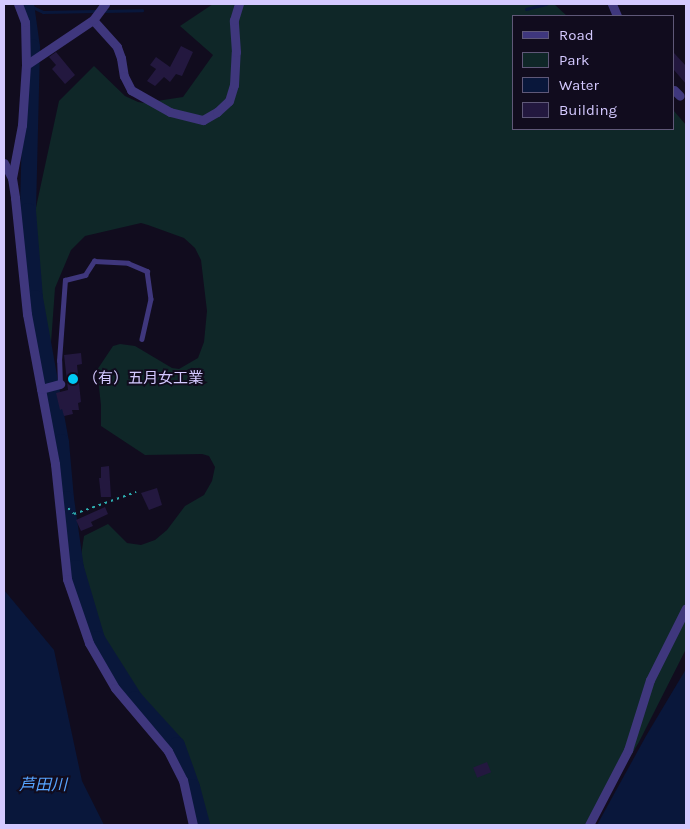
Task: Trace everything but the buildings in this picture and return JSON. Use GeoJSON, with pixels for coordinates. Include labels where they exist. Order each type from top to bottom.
{"type":"FeatureCollection","features":[{"type":"Feature","properties":{"kind":"street"},"geometry":{"type":"LineString","coordinates":[[18,4],[25,22],[26,65],[22,125],[12,178],[27,314],[60,499],[68,579],[88,643],[115,688],[168,751],[183,780],[192,825]]}},
{"type":"Feature","properties":{"kind":"street"},"geometry":{"type":"LineString","coordinates":[[26,65],[99,11],[117,47],[124,76],[131,90],[170,112],[203,120],[217,112],[229,101],[234,85],[236,52],[234,20],[239,4]]}},
{"type":"Feature","properties":{"kind":"street"},"geometry":{"type":"LineString","coordinates":[[4,163],[12,178]]}},
{"type":"Feature","properties":{"kind":"street"},"geometry":{"type":"LineString","coordinates":[[41,389],[60,384]]}},
{"type":"Feature","properties":{"kind":"street"},"geometry":{"type":"LineString","coordinates":[[589,825],[628,750],[650,680],[686,608]]}},
{"type":"Feature","properties":{"kind":"lane"},"geometry":{"type":"LineString","coordinates":[[60,384],[58,361],[65,280],[85,276],[94,261],[128,262],[147,271],[151,299],[142,339]]}},
{"type":"Feature","properties":{"kind":"path"},"geometry":{"type":"LineString","coordinates":[[60,499],[74,514],[136,492]]}},
{"type":"Feature","properties":{"kind":"green space"},"geometry":{"type":"Polygon","coordinates":[[[213,4],[554,4],[566,15],[512,15],[512,130],[675,130],[675,112],[686,125],[686,649],[639,742],[590,825],[205,825],[182,748],[124,678],[103,646],[81,556],[84,536],[108,524],[127,543],[141,545],[155,540],[167,530],[185,506],[204,495],[212,481],[215,467],[209,456],[202,454],[145,455],[101,426],[97,370],[113,346],[120,344],[135,346],[172,368],[179,369],[198,358],[204,342],[207,311],[201,260],[195,248],[184,238],[141,223],[85,236],[71,250],[55,288],[50,357],[37,358],[35,212],[59,101],[94,66],[125,96],[138,102],[144,103],[183,97],[213,55],[180,26],[213,4]]]}},
{"type":"Feature","properties":{"kind":"water","name":"芦田川"},"geometry":{"type":"Polygon","coordinates":[[[4,590],[54,650],[82,781],[104,825],[4,825],[4,590]]]}},
{"type":"Feature","properties":{"kind":"water"},"geometry":{"type":"Polygon","coordinates":[[[686,669],[686,825],[597,825],[646,736],[686,669]]]}},
{"type":"Feature","properties":{"kind":"waterway"},"geometry":{"type":"LineString","coordinates":[[26,4],[43,12],[95,11]]}},
{"type":"Feature","properties":{"kind":"waterway"},"geometry":{"type":"LineString","coordinates":[[26,4],[32,47],[28,211],[35,298],[61,442],[66,499],[76,568],[97,639],[135,699],[177,745],[192,787],[202,825]]}},
{"type":"Feature","properties":{"kind":"waterway"},"geometry":{"type":"LineString","coordinates":[[526,9],[546,4]]}},
{"type":"Feature","properties":{"kind":"waterway"},"geometry":{"type":"LineString","coordinates":[[103,11],[142,10]]}},
{"type":"Feature","properties":{"kind":"place","name":"（有）五月女工業"},"geometry":{"type":"Point","coordinates":[73,379]}}]}
